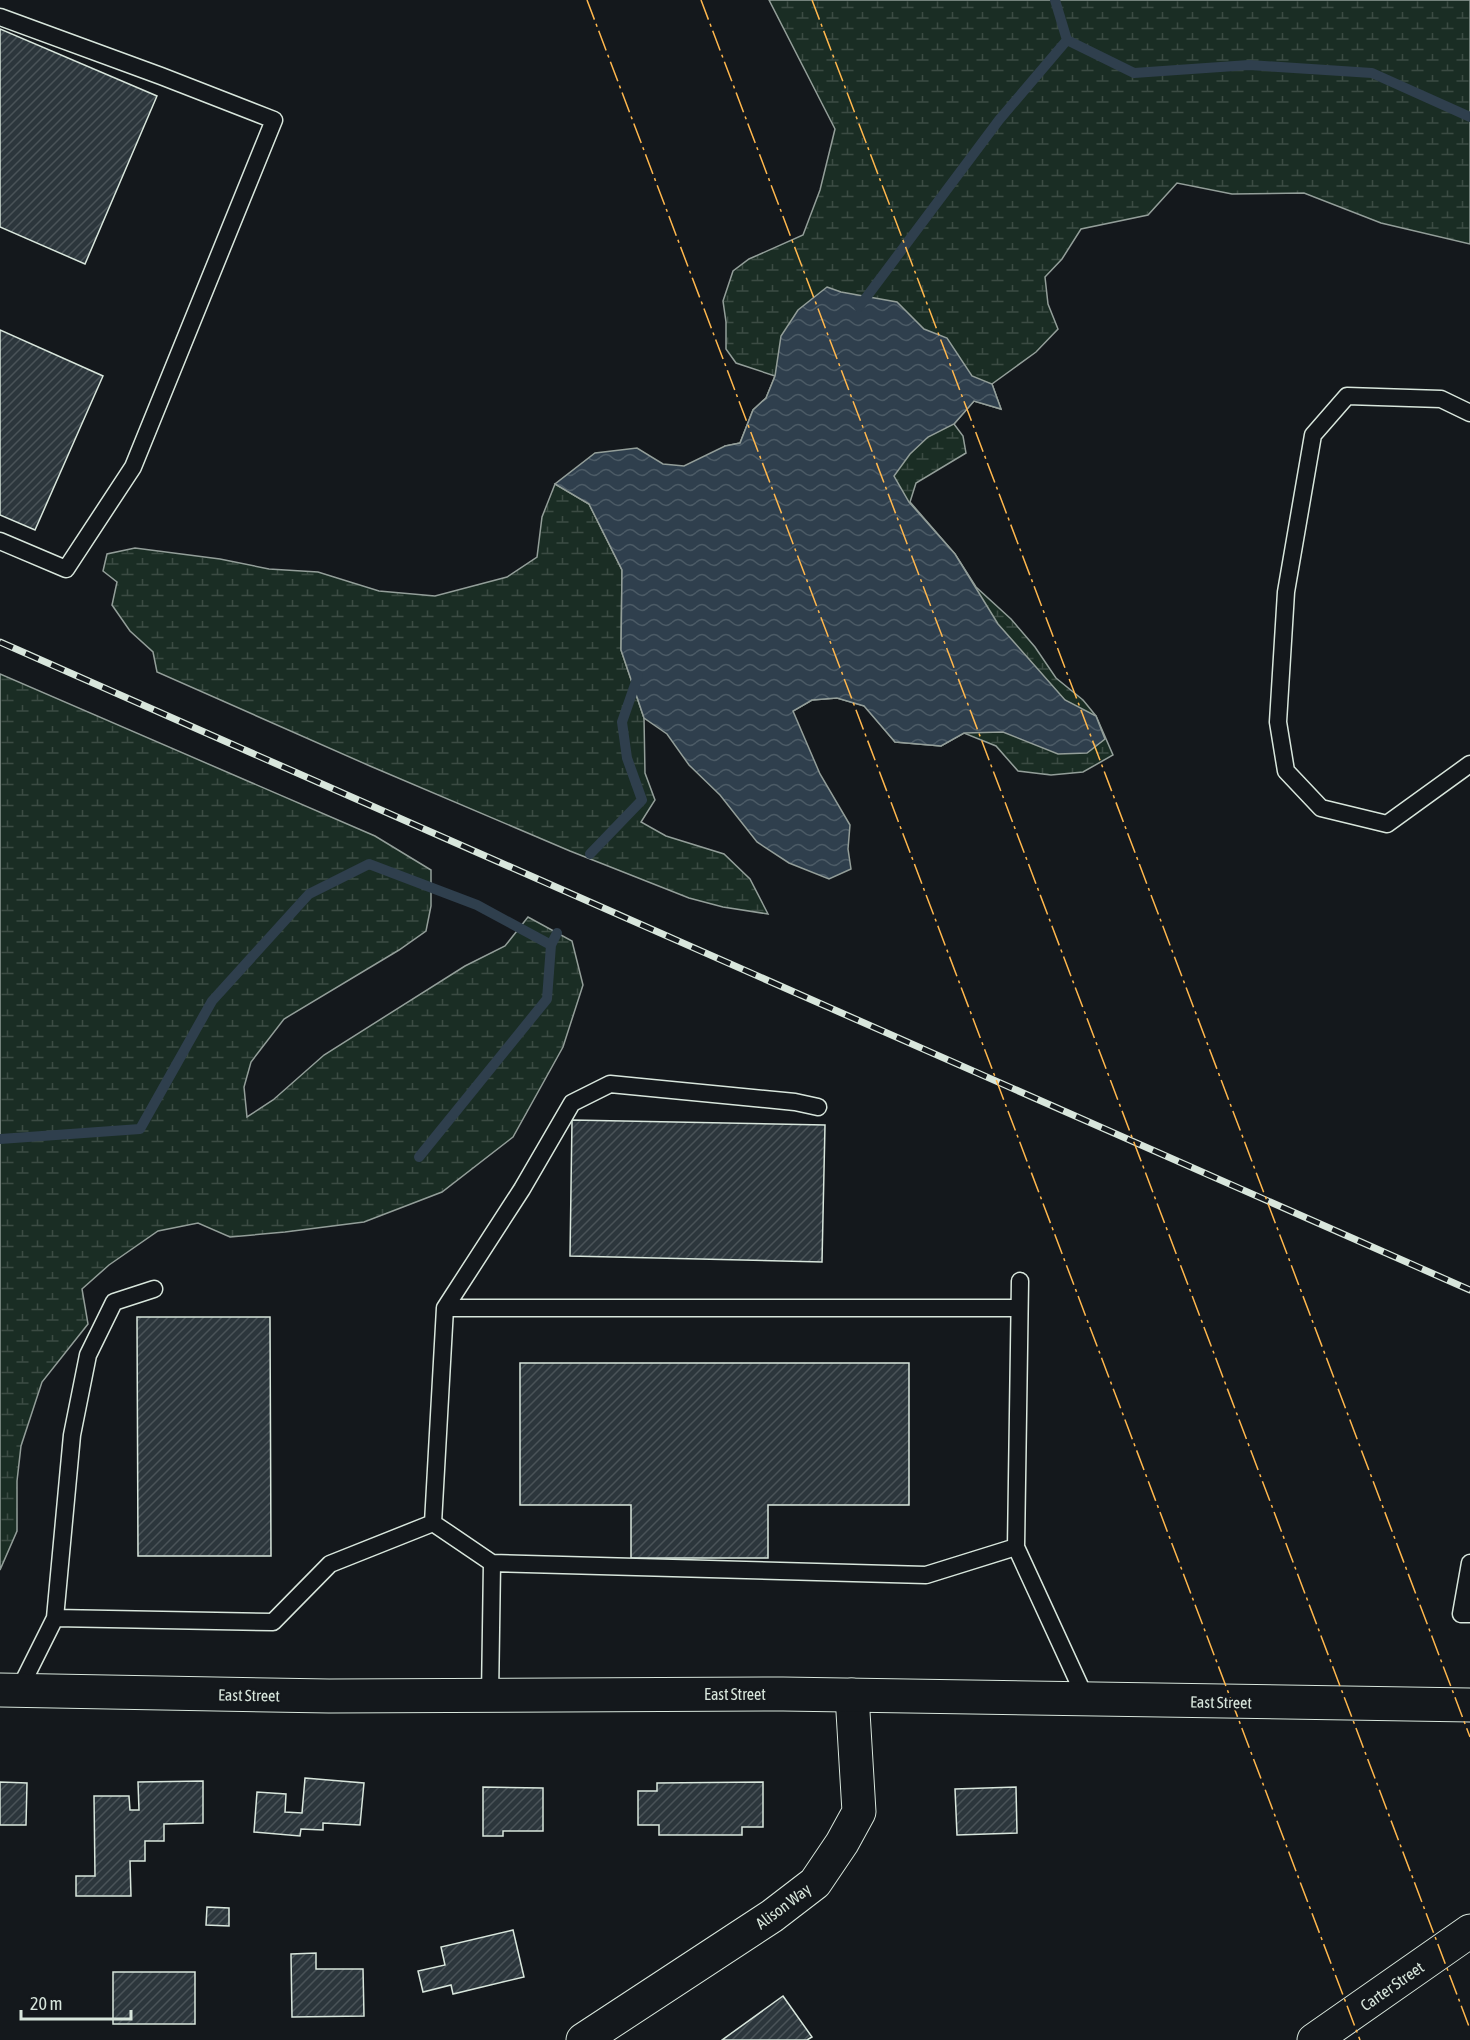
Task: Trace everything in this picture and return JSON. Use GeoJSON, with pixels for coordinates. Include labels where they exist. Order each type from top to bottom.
{"type":"FeatureCollection","features":[{"type":"Feature","properties":{"kind":"main road","name":"East Street"},"geometry":{"type":"LineString","coordinates":[[9,1690],[329,1696],[852,1695],[1470,1705]]}},
{"type":"Feature","properties":{"kind":"main road","name":"Alison Way"},"geometry":{"type":"LineString","coordinates":[[583,2040],[772,1916],[814,1883],[842,1843],[859,1812],[852,1695]]}},
{"type":"Feature","properties":{"kind":"main road","name":"Carter Street"},"geometry":{"type":"LineString","coordinates":[[1314,2040],[1470,1931]]}},
{"type":"Feature","properties":{"kind":"lane"},"geometry":{"type":"LineString","coordinates":[[0,17],[274,120],[133,467],[115,495],[66,569],[0,541]]}},
{"type":"Feature","properties":{"kind":"lane"},"geometry":{"type":"LineString","coordinates":[[1470,413],[1441,399],[1347,396],[1313,435],[1286,592],[1278,722],[1286,771],[1321,808],[1387,824],[1470,764]]}},
{"type":"Feature","properties":{"kind":"lane"},"geometry":{"type":"LineString","coordinates":[[433,1523],[445,1308],[522,1189],[572,1104],[610,1084],[795,1102],[818,1107]]}},
{"type":"Feature","properties":{"kind":"lane"},"geometry":{"type":"LineString","coordinates":[[1020,1281],[1016,1546],[1086,1699]]}},
{"type":"Feature","properties":{"kind":"lane"},"geometry":{"type":"LineString","coordinates":[[9,1690],[55,1618],[72,1435],[88,1355],[114,1302],[154,1289]]}},
{"type":"Feature","properties":{"kind":"lane"},"geometry":{"type":"LineString","coordinates":[[445,1308],[1019,1308]]}},
{"type":"Feature","properties":{"kind":"lane"},"geometry":{"type":"LineString","coordinates":[[55,1618],[273,1622],[330,1564],[433,1523]]}},
{"type":"Feature","properties":{"kind":"lane"},"geometry":{"type":"LineString","coordinates":[[433,1523],[492,1563],[926,1575],[1016,1546]]}},
{"type":"Feature","properties":{"kind":"lane"},"geometry":{"type":"LineString","coordinates":[[490,1695],[492,1563]]}},
{"type":"Feature","properties":{"kind":"lane"},"geometry":{"type":"LineString","coordinates":[[1470,1563],[1461,1614],[1470,1614]]}},
{"type":"Feature","properties":{"kind":"green space"},"geometry":{"type":"Polygon","coordinates":[[[769,0],[1470,0],[1470,244],[1381,223],[1304,193],[1232,194],[1177,183],[1148,215],[1081,229],[1062,259],[1045,277],[1048,304],[1058,329],[1036,352],[992,384],[1001,409],[974,401],[954,424],[963,436],[966,453],[916,483],[910,502],[955,554],[976,587],[1011,619],[1035,647],[1056,678],[1083,700],[1096,716],[1113,755],[1083,772],[1051,775],[1018,771],[996,746],[964,733],[941,746],[895,742],[865,706],[837,698],[812,700],[793,711],[725,446],[740,443],[753,410],[766,398],[775,376],[736,363],[726,349],[723,301],[733,271],[749,259],[803,235],[820,190],[835,129],[769,0]]]}},
{"type":"Feature","properties":{"kind":"green space"},"geometry":{"type":"Polygon","coordinates":[[[555,484],[589,504],[622,570],[621,650],[644,718],[645,773],[655,800],[641,822],[666,836],[724,854],[750,879],[768,914],[723,907],[689,898],[570,851],[157,672],[153,652],[130,631],[112,605],[117,582],[103,571],[107,554],[135,548],[220,559],[269,569],[318,572],[379,591],[435,596],[507,577],[537,557],[542,517],[555,484]]]}},
{"type":"Feature","properties":{"kind":"green space"},"geometry":{"type":"Polygon","coordinates":[[[0,674],[375,836],[431,870],[431,906],[426,931],[399,950],[284,1019],[251,1062],[244,1087],[247,1117],[273,1100],[324,1055],[465,966],[505,946],[528,917],[572,941],[583,985],[563,1047],[513,1137],[442,1192],[364,1222],[230,1237],[198,1223],[158,1231],[109,1265],[82,1289],[88,1324],[42,1382],[21,1446],[17,1481],[17,1531],[0,1570],[0,674]]]}},
{"type":"Feature","properties":{"kind":"water"},"geometry":{"type":"Polygon","coordinates":[[[827,287],[841,292],[897,302],[924,329],[947,338],[972,376],[992,384],[1001,409],[974,401],[954,424],[928,437],[910,454],[894,476],[909,502],[955,554],[998,624],[1065,700],[1096,716],[1105,739],[1087,753],[1058,754],[1003,732],[964,733],[941,746],[895,742],[864,706],[837,698],[812,700],[793,711],[820,774],[850,825],[848,849],[851,869],[829,879],[789,863],[757,842],[720,795],[689,765],[667,734],[644,718],[621,650],[622,570],[589,504],[555,484],[595,453],[637,448],[663,464],[684,466],[725,446],[740,443],[753,410],[766,398],[775,376],[781,336],[798,310],[827,287]]]}},
{"type":"Feature","properties":{"kind":"building"},"geometry":{"type":"Polygon","coordinates":[[[0,29],[157,96],[85,264],[0,227],[0,29]]]}},
{"type":"Feature","properties":{"kind":"building"},"geometry":{"type":"Polygon","coordinates":[[[0,330],[103,376],[35,530],[0,515],[0,330]]]}},
{"type":"Feature","properties":{"kind":"building"},"geometry":{"type":"Polygon","coordinates":[[[572,1120],[825,1125],[822,1262],[570,1256],[572,1120]]]}},
{"type":"Feature","properties":{"kind":"building"},"geometry":{"type":"Polygon","coordinates":[[[137,1317],[270,1317],[271,1556],[138,1556],[137,1317]]]}},
{"type":"Feature","properties":{"kind":"building"},"geometry":{"type":"Polygon","coordinates":[[[520,1363],[909,1363],[909,1505],[768,1505],[768,1558],[631,1558],[631,1505],[520,1505],[520,1363]]]}},
{"type":"Feature","properties":{"kind":"building"},"geometry":{"type":"Polygon","coordinates":[[[305,1778],[364,1783],[360,1825],[323,1823],[323,1830],[301,1829],[300,1836],[254,1832],[257,1792],[286,1794],[285,1812],[302,1813],[305,1778]]]}},
{"type":"Feature","properties":{"kind":"building"},"geometry":{"type":"Polygon","coordinates":[[[203,1781],[203,1823],[164,1824],[164,1841],[145,1841],[145,1861],[130,1861],[131,1896],[76,1896],[76,1876],[95,1876],[94,1796],[129,1796],[130,1810],[139,1810],[138,1782],[203,1781]]]}},
{"type":"Feature","properties":{"kind":"building"},"geometry":{"type":"Polygon","coordinates":[[[0,1782],[27,1783],[26,1825],[0,1825],[0,1782]]]}},
{"type":"Feature","properties":{"kind":"building"},"geometry":{"type":"Polygon","coordinates":[[[763,1782],[763,1827],[742,1827],[742,1835],[659,1835],[659,1825],[638,1825],[638,1791],[657,1791],[657,1783],[763,1782]]]}},
{"type":"Feature","properties":{"kind":"building"},"geometry":{"type":"Polygon","coordinates":[[[483,1787],[543,1788],[543,1831],[503,1831],[503,1836],[483,1836],[483,1787]]]}},
{"type":"Feature","properties":{"kind":"building"},"geometry":{"type":"Polygon","coordinates":[[[1016,1787],[1017,1833],[957,1835],[955,1789],[1016,1787]]]}},
{"type":"Feature","properties":{"kind":"building"},"geometry":{"type":"Polygon","coordinates":[[[207,1907],[229,1908],[229,1926],[206,1925],[207,1907]]]}},
{"type":"Feature","properties":{"kind":"building"},"geometry":{"type":"Polygon","coordinates":[[[513,1930],[524,1977],[453,1994],[451,1985],[423,1992],[418,1971],[445,1965],[441,1947],[513,1930]]]}},
{"type":"Feature","properties":{"kind":"building"},"geometry":{"type":"Polygon","coordinates":[[[316,1953],[316,1969],[363,1969],[364,2016],[292,2017],[291,1954],[316,1953]]]}},
{"type":"Feature","properties":{"kind":"building"},"geometry":{"type":"Polygon","coordinates":[[[113,1972],[195,1972],[195,2024],[113,2024],[113,1972]]]}},
{"type":"Feature","properties":{"kind":"building"},"geometry":{"type":"Polygon","coordinates":[[[783,1996],[812,2037],[807,2040],[722,2040],[783,1996]]]}},
{"type":"Feature","properties":{"kind":"waterway"},"geometry":{"type":"LineString","coordinates":[[1055,0],[1067,40],[1134,73],[1249,65],[1372,73],[1470,117]]}},
{"type":"Feature","properties":{"kind":"waterway"},"geometry":{"type":"LineString","coordinates":[[859,307],[999,120],[1067,40]]}},
{"type":"Feature","properties":{"kind":"waterway"},"geometry":{"type":"LineString","coordinates":[[590,854],[642,800],[627,758],[622,722],[638,676]]}},
{"type":"Feature","properties":{"kind":"waterway"},"geometry":{"type":"LineString","coordinates":[[0,1139],[140,1129],[212,1001],[309,894],[369,864],[477,905],[551,945]]}},
{"type":"Feature","properties":{"kind":"waterway"},"geometry":{"type":"LineString","coordinates":[[419,1157],[547,999],[551,945],[557,933]]}},
{"type":"Feature","properties":{"kind":"railway"},"geometry":{"type":"LineString","coordinates":[[0,642],[1470,1290]]}},
{"type":"Feature","properties":{"kind":"power"},"geometry":{"type":"LineString","coordinates":[[587,0],[1360,2040]]}},
{"type":"Feature","properties":{"kind":"power"},"geometry":{"type":"LineString","coordinates":[[701,0],[1470,2029]]}},
{"type":"Feature","properties":{"kind":"power"},"geometry":{"type":"LineString","coordinates":[[812,0],[1470,1737]]}}]}
